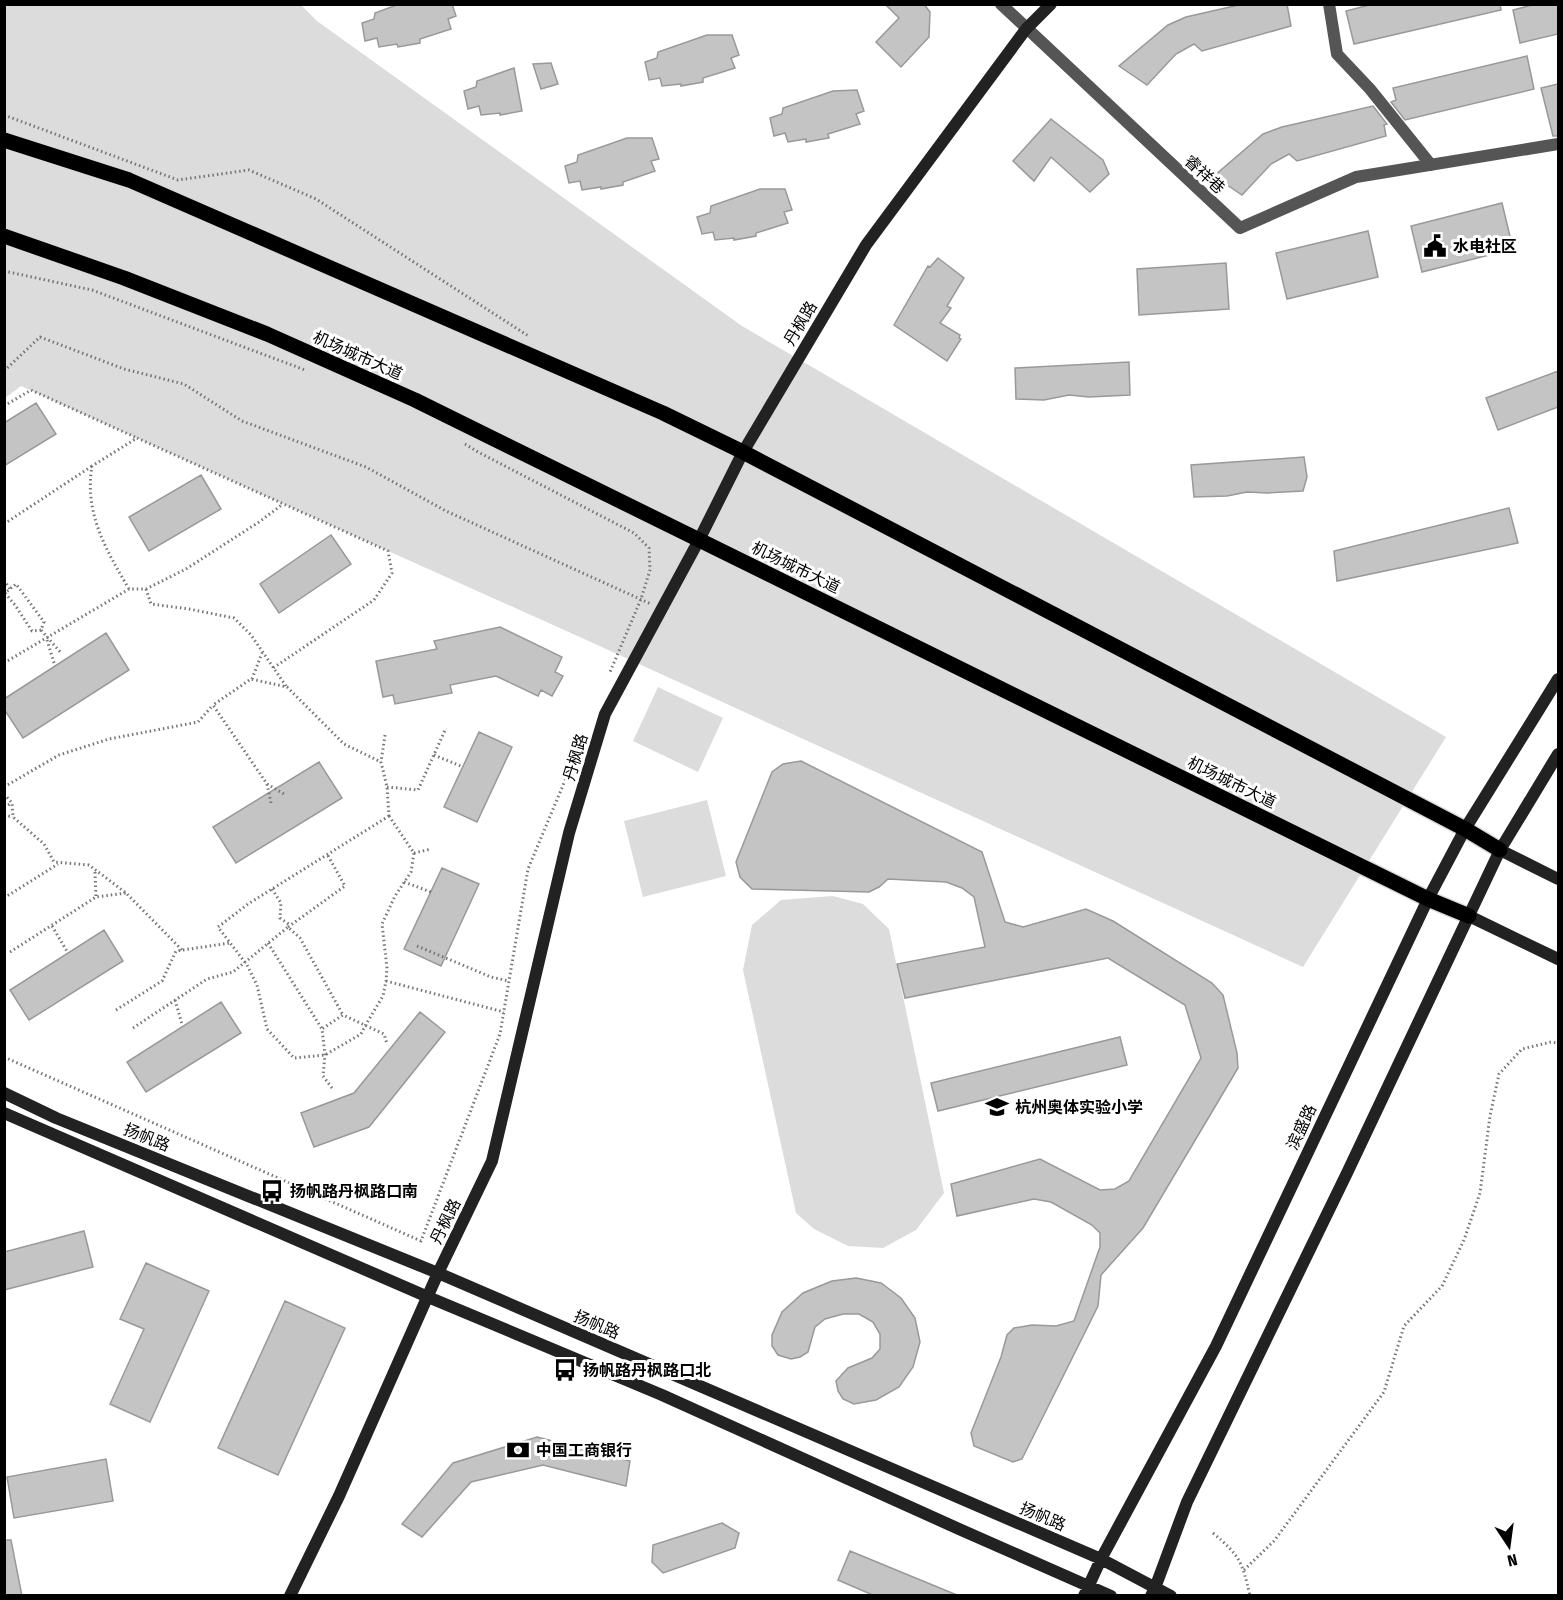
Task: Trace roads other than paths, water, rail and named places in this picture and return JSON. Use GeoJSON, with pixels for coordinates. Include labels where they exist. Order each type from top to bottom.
{"type":"FeatureCollection","features":[{"type":"Feature","properties":{"kind":"main road","name":"丹枫路"},"geometry":{"type":"LineString","coordinates":[[290,1596],[339,1496],[438,1273],[492,1161],[569,833],[605,714],[744,452],[866,245],[1026,29],[1051,4]]}},
{"type":"Feature","properties":{"kind":"main road"},"geometry":{"type":"LineString","coordinates":[[4,140],[129,180],[663,413],[744,452],[1558,879]]}},
{"type":"Feature","properties":{"kind":"main road","name":"机场城市大道"},"geometry":{"type":"LineString","coordinates":[[4,236],[124,278],[278,339],[415,400],[1428,899],[1558,959]]}},
{"type":"Feature","properties":{"kind":"main road","name":"滨盛路"},"geometry":{"type":"LineString","coordinates":[[1087,1591],[1101,1559],[1216,1346],[1428,899],[1465,829],[1558,679]]}},
{"type":"Feature","properties":{"kind":"main road"},"geometry":{"type":"LineString","coordinates":[[1153,1592],[1187,1502],[1342,1184],[1500,850],[1558,754]]}},
{"type":"Feature","properties":{"kind":"main road","name":"扬帆路"},"geometry":{"type":"LineString","coordinates":[[4,1093],[56,1118],[438,1273],[1101,1559],[1153,1592],[1171,1596]]}},
{"type":"Feature","properties":{"kind":"main road"},"geometry":{"type":"LineString","coordinates":[[4,1113],[428,1297],[662,1395],[1087,1591],[1111,1596]]}},
{"type":"Feature","properties":{"kind":"street","name":"睿祥巷"},"geometry":{"type":"LineString","coordinates":[[1001,4],[1240,228],[1356,177],[1431,165]]}},
{"type":"Feature","properties":{"kind":"street"},"geometry":{"type":"LineString","coordinates":[[1329,4],[1337,54],[1370,90],[1431,165],[1558,144]]}},
{"type":"Feature","properties":{"kind":"place","name":"水电社区"},"geometry":{"type":"Point","coordinates":[1435,246]}},
{"type":"Feature","properties":{"kind":"place","name":"杭州奥体实验小学"},"geometry":{"type":"Point","coordinates":[997,1107]}},
{"type":"Feature","properties":{"kind":"place","name":"扬帆路丹枫路口南"},"geometry":{"type":"Point","coordinates":[272,1191]}},
{"type":"Feature","properties":{"kind":"place","name":"扬帆路丹枫路口北"},"geometry":{"type":"Point","coordinates":[565,1370]}},
{"type":"Feature","properties":{"kind":"place","name":"中国工商银行"},"geometry":{"type":"Point","coordinates":[518,1450]}}]}
